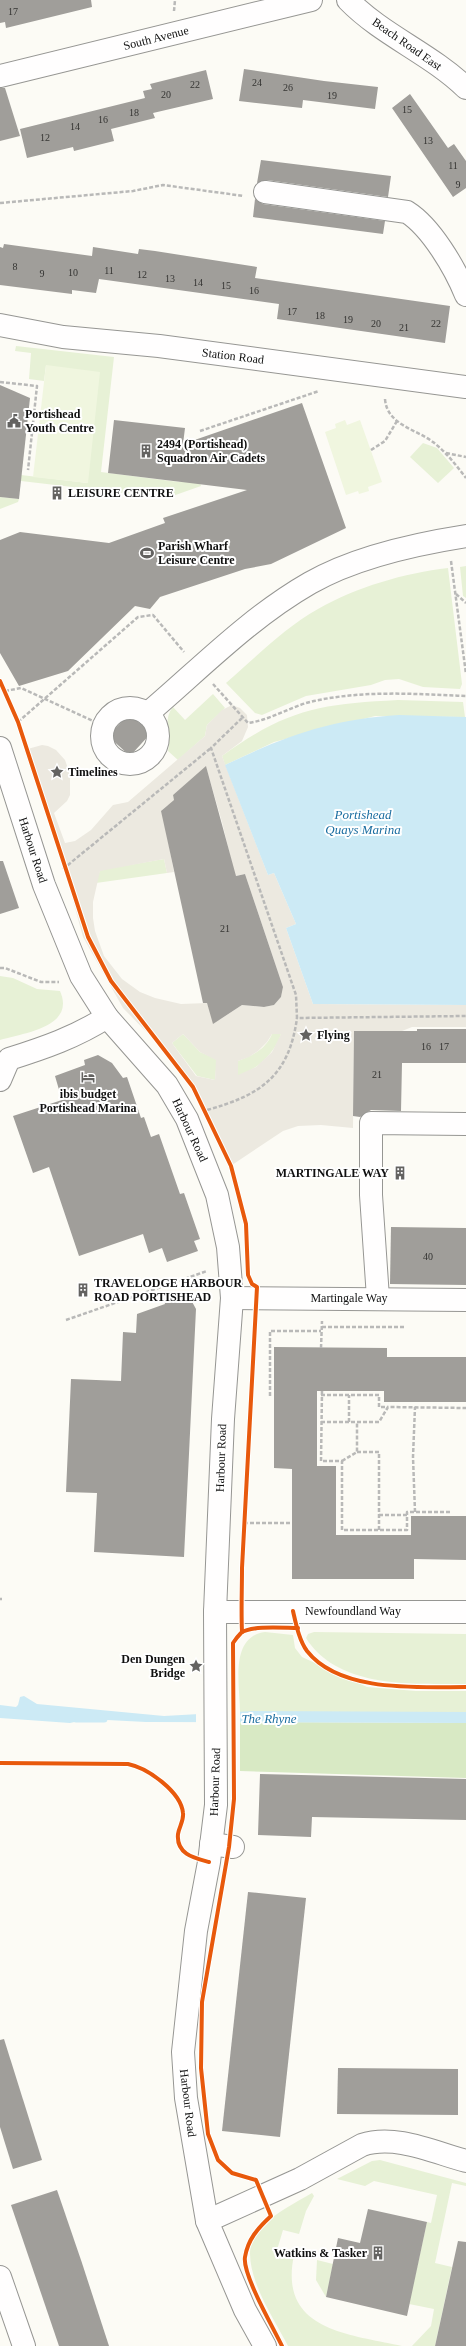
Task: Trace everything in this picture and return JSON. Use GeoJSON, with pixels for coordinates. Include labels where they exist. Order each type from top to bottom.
{"type":"FeatureCollection","features":[{"type":"Feature","properties":{"kind":"street","name":"South Avenue"},"geometry":{"type":"LineString","coordinates":[[0,76],[246,8],[311,0]]}},
{"type":"Feature","properties":{"kind":"street","name":"Beach Road East"},"geometry":{"type":"LineString","coordinates":[[348,0],[361,12],[445,71],[466,88]]}},
{"type":"Feature","properties":{"kind":"street"},"geometry":{"type":"LineString","coordinates":[[265,192],[407,212],[419,222],[444,254],[458,277],[466,295]]}},
{"type":"Feature","properties":{"kind":"street","name":"Station Road"},"geometry":{"type":"LineString","coordinates":[[0,325],[63,336],[159,346],[466,387]]}},
{"type":"Feature","properties":{"kind":"street"},"geometry":{"type":"LineString","coordinates":[[147,714],[198,668],[265,612],[312,582],[370,558],[427,542],[457,538]]}},
{"type":"Feature","properties":{"kind":"street"},"geometry":{"type":"LineString","coordinates":[[131,708],[147,714],[154,723],[157,740],[153,751],[142,761],[134,764],[122,763],[108,753],[102,736],[104,726],[110,716],[121,709],[131,708]]}},
{"type":"Feature","properties":{"kind":"street","name":"Harbour Road"},"geometry":{"type":"LineString","coordinates":[[0,748],[44,885],[81,976],[107,1017],[167,1085],[197,1115],[217,1195],[230,1265],[232,1298],[223,1419],[215,1612],[217,1764],[216,1805],[196,1931],[183,2052],[186,2098],[207,2221],[245,2310],[264,2346]]}},
{"type":"Feature","properties":{"kind":"street"},"geometry":{"type":"LineString","coordinates":[[0,1080],[9,1059],[57,1044],[84,1031],[107,1017]]}},
{"type":"Feature","properties":{"kind":"street"},"geometry":{"type":"LineString","coordinates":[[378,1298],[371,1195],[371,1123],[466,1124]]}},
{"type":"Feature","properties":{"kind":"street","name":"Martingale Way"},"geometry":{"type":"LineString","coordinates":[[232,1298],[378,1298],[466,1300]]}},
{"type":"Feature","properties":{"kind":"street","name":"Newfoundland Way"},"geometry":{"type":"LineString","coordinates":[[215,1612],[466,1612]]}},
{"type":"Feature","properties":{"kind":"street"},"geometry":{"type":"LineString","coordinates":[[210,1844],[233,1847]]}},
{"type":"Feature","properties":{"kind":"street"},"geometry":{"type":"LineString","coordinates":[[207,2221],[281,2188],[362,2145],[373,2141],[384,2140],[397,2142],[466,2161]]}},
{"type":"Feature","properties":{"kind":"street"},"geometry":{"type":"LineString","coordinates":[[0,2277],[24,2346]]}},
{"type":"Feature","properties":{"kind":"path"},"geometry":{"type":"LineString","coordinates":[[0,203],[132,191],[163,185],[260,198],[265,192]]}},
{"type":"Feature","properties":{"kind":"path"},"geometry":{"type":"LineString","coordinates":[[387,376],[386,402],[392,416],[397,421],[417,431],[445,452],[466,478]]}},
{"type":"Feature","properties":{"kind":"path"},"geometry":{"type":"LineString","coordinates":[[0,382],[38,386],[28,470]]}},
{"type":"Feature","properties":{"kind":"path"},"geometry":{"type":"LineString","coordinates":[[200,431],[324,389]]}},
{"type":"Feature","properties":{"kind":"path"},"geometry":{"type":"LineString","coordinates":[[371,450],[385,441],[397,421]]}},
{"type":"Feature","properties":{"kind":"path"},"geometry":{"type":"LineString","coordinates":[[445,452],[466,457]]}},
{"type":"Feature","properties":{"kind":"path"},"geometry":{"type":"LineString","coordinates":[[457,538],[455,594],[466,674]]}},
{"type":"Feature","properties":{"kind":"path"},"geometry":{"type":"LineString","coordinates":[[455,594],[466,603]]}},
{"type":"Feature","properties":{"kind":"path"},"geometry":{"type":"LineString","coordinates":[[18,722],[138,617],[153,615],[198,668],[248,723],[263,721],[286,709],[338,696],[380,693],[466,696]]}},
{"type":"Feature","properties":{"kind":"path"},"geometry":{"type":"LineString","coordinates":[[2,686],[8,697]]}},
{"type":"Feature","properties":{"kind":"path"},"geometry":{"type":"LineString","coordinates":[[5,691],[21,688],[104,726]]}},
{"type":"Feature","properties":{"kind":"path"},"geometry":{"type":"LineString","coordinates":[[15,716],[20,729]]}},
{"type":"Feature","properties":{"kind":"path"},"geometry":{"type":"LineString","coordinates":[[44,885],[210,748],[242,718]]}},
{"type":"Feature","properties":{"kind":"path"},"geometry":{"type":"LineString","coordinates":[[197,1115],[236,1102],[266,1084],[276,1074],[289,1052],[297,1018],[296,995],[210,748]]}},
{"type":"Feature","properties":{"kind":"path"},"geometry":{"type":"LineString","coordinates":[[64,860],[68,874]]}},
{"type":"Feature","properties":{"kind":"path"},"geometry":{"type":"LineString","coordinates":[[0,968],[47,983],[81,976]]}},
{"type":"Feature","properties":{"kind":"path"},"geometry":{"type":"LineString","coordinates":[[297,1018],[466,1016]]}},
{"type":"Feature","properties":{"kind":"path"},"geometry":{"type":"LineString","coordinates":[[197,1115],[203,1105]]}},
{"type":"Feature","properties":{"kind":"path"},"geometry":{"type":"LineString","coordinates":[[197,1115],[209,1116]]}},
{"type":"Feature","properties":{"kind":"path"},"geometry":{"type":"LineString","coordinates":[[66,1320],[192,1275],[230,1265]]}},
{"type":"Feature","properties":{"kind":"path"},"geometry":{"type":"LineString","coordinates":[[321,1348],[322,1320]]}},
{"type":"Feature","properties":{"kind":"path"},"geometry":{"type":"LineString","coordinates":[[322,1327],[405,1327]]}},
{"type":"Feature","properties":{"kind":"path"},"geometry":{"type":"LineString","coordinates":[[270,1396],[270,1331],[322,1331]]}},
{"type":"Feature","properties":{"kind":"path"},"geometry":{"type":"LineString","coordinates":[[322,1391],[321,1461],[342,1461],[357,1452],[379,1452],[379,1530]]}},
{"type":"Feature","properties":{"kind":"path"},"geometry":{"type":"LineString","coordinates":[[321,1395],[379,1396],[379,1407],[466,1408]]}},
{"type":"Feature","properties":{"kind":"path"},"geometry":{"type":"LineString","coordinates":[[349,1395],[349,1422]]}},
{"type":"Feature","properties":{"kind":"path"},"geometry":{"type":"LineString","coordinates":[[321,1422],[379,1422],[388,1407]]}},
{"type":"Feature","properties":{"kind":"path"},"geometry":{"type":"LineString","coordinates":[[415,1407],[413,1457],[415,1512]]}},
{"type":"Feature","properties":{"kind":"path"},"geometry":{"type":"LineString","coordinates":[[357,1422],[357,1452]]}},
{"type":"Feature","properties":{"kind":"path"},"geometry":{"type":"LineString","coordinates":[[342,1461],[342,1530],[407,1530],[407,1515]]}},
{"type":"Feature","properties":{"kind":"path"},"geometry":{"type":"LineString","coordinates":[[379,1515],[407,1515],[407,1512],[452,1512]]}},
{"type":"Feature","properties":{"kind":"path"},"geometry":{"type":"LineString","coordinates":[[244,1531],[245,1515]]}},
{"type":"Feature","properties":{"kind":"path"},"geometry":{"type":"LineString","coordinates":[[244,1523],[292,1523]]}},
{"type":"Feature","properties":{"kind":"green space"},"geometry":{"type":"Polygon","coordinates":[[[16,346],[114,357],[101,472],[179,482],[189,477],[193,440],[198,452],[195,468],[201,486],[167,498],[21,481],[21,475],[88,483],[46,365],[44,381],[29,379],[31,353],[15,351],[16,346]]]}},
{"type":"Feature","properties":{"kind":"green space"},"geometry":{"type":"Polygon","coordinates":[[[46,365],[100,372],[88,483],[33,477],[46,365]]]}},
{"type":"Feature","properties":{"kind":"green space"},"geometry":{"type":"Polygon","coordinates":[[[345,420],[347,425],[360,420],[382,482],[368,487],[369,491],[359,494],[358,491],[346,495],[325,432],[336,428],[335,424],[345,420]]]}},
{"type":"Feature","properties":{"kind":"green space"},"geometry":{"type":"Polygon","coordinates":[[[423,443],[437,448],[454,468],[438,483],[410,457],[423,443]]]}},
{"type":"Feature","properties":{"kind":"green space"},"geometry":{"type":"Polygon","coordinates":[[[0,497],[19,499],[18,502],[0,509],[0,497]]]}},
{"type":"Feature","properties":{"kind":"green space"},"geometry":{"type":"Polygon","coordinates":[[[466,566],[466,598],[463,596],[460,567],[466,566]]]}},
{"type":"Feature","properties":{"kind":"green space"},"geometry":{"type":"Polygon","coordinates":[[[448,568],[462,684],[460,689],[423,687],[399,679],[385,680],[371,685],[306,696],[262,715],[255,713],[226,683],[293,625],[333,601],[364,588],[398,577],[448,568]]]}},
{"type":"Feature","properties":{"kind":"green space"},"geometry":{"type":"Polygon","coordinates":[[[213,694],[225,708],[207,725],[205,736],[178,760],[168,751],[168,717],[170,712],[173,707],[185,720],[213,694]]]}},
{"type":"Feature","properties":{"kind":"green space"},"geometry":{"type":"Polygon","coordinates":[[[398,700],[463,702],[465,717],[375,716],[274,742],[225,765],[222,756],[245,740],[286,719],[325,707],[398,700]]]}},
{"type":"Feature","properties":{"kind":"green space"},"geometry":{"type":"Polygon","coordinates":[[[164,859],[167,873],[96,883],[100,870],[164,859]]]}},
{"type":"Feature","properties":{"kind":"green space"},"geometry":{"type":"Polygon","coordinates":[[[0,976],[13,978],[37,989],[60,991],[63,1003],[61,1013],[45,1026],[34,1031],[0,1040],[0,976]]]}},
{"type":"Feature","properties":{"kind":"green space"},"geometry":{"type":"Polygon","coordinates":[[[183,1034],[200,1052],[217,1059],[215,1080],[197,1076],[172,1043],[183,1034]]]}},
{"type":"Feature","properties":{"kind":"green space"},"geometry":{"type":"Polygon","coordinates":[[[272,1034],[281,1034],[270,1054],[252,1070],[238,1076],[238,1061],[263,1048],[272,1034]]]}},
{"type":"Feature","properties":{"kind":"green space"},"geometry":{"type":"Polygon","coordinates":[[[265,1632],[293,1635],[295,1648],[302,1657],[367,1687],[416,1691],[466,1691],[466,1712],[240,1712],[238,1676],[241,1652],[246,1643],[254,1636],[265,1632]]]}},
{"type":"Feature","properties":{"kind":"green space"},"geometry":{"type":"Polygon","coordinates":[[[314,1632],[466,1634],[466,1684],[401,1683],[357,1675],[337,1667],[320,1655],[306,1638],[308,1634],[314,1632]]]}},
{"type":"Feature","properties":{"kind":"green space"},"geometry":{"type":"Polygon","coordinates":[[[240,1722],[466,1723],[466,1778],[240,1771],[240,1722]]]}},
{"type":"Feature","properties":{"kind":"green space"},"geometry":{"type":"Polygon","coordinates":[[[380,2160],[466,2183],[466,2186],[452,2183],[435,2263],[452,2267],[435,2346],[412,2346],[431,2326],[434,2309],[409,2304],[427,2222],[431,2223],[437,2195],[374,2181],[365,2186],[337,2179],[372,2161],[380,2160]]]}},
{"type":"Feature","properties":{"kind":"green space"},"geometry":{"type":"Polygon","coordinates":[[[312,2193],[314,2196],[306,2211],[299,2234],[283,2230],[277,2250],[294,2255],[292,2280],[297,2300],[307,2314],[322,2324],[340,2332],[402,2346],[288,2346],[257,2286],[252,2269],[250,2254],[253,2239],[261,2227],[292,2204],[312,2193]]]}},
{"type":"Feature","properties":{"kind":"green space"},"geometry":{"type":"Polygon","coordinates":[[[317,2260],[333,2264],[326,2297],[316,2280],[317,2260]]]}},
{"type":"Feature","properties":{"kind":"shaded area"},"geometry":{"type":"Polygon","coordinates":[[[232,705],[240,708],[247,715],[248,727],[242,741],[222,756],[268,875],[274,873],[296,924],[286,928],[313,1004],[466,1005],[466,1027],[412,1027],[402,1031],[354,1031],[353,1128],[321,1125],[298,1126],[283,1131],[229,1167],[189,1082],[168,1054],[123,1008],[83,937],[64,868],[24,750],[42,745],[48,746],[56,750],[65,760],[70,774],[70,795],[67,801],[54,813],[65,843],[75,841],[91,830],[113,805],[128,802],[205,736],[207,725],[222,710],[232,705]],[[206,767],[173,795],[175,803],[168,805],[162,810],[174,872],[167,873],[164,859],[100,871],[93,902],[93,918],[95,931],[104,956],[122,979],[140,992],[155,998],[181,1004],[207,1003],[213,1019],[219,1020],[242,1005],[264,1007],[274,1005],[281,997],[283,987],[245,874],[235,876],[222,822],[206,767]],[[183,1034],[172,1043],[196,1076],[215,1080],[216,1060],[200,1052],[183,1034]],[[272,1034],[267,1042],[249,1057],[238,1061],[238,1075],[256,1067],[272,1052],[281,1034],[272,1034]]]}},
{"type":"Feature","properties":{"kind":"water","name":"Portishead Quays Marina"},"geometry":{"type":"Polygon","coordinates":[[[399,715],[466,717],[466,1005],[313,1004],[286,928],[296,924],[274,873],[268,875],[225,765],[289,737],[309,731],[352,720],[399,715]]]}},
{"type":"Feature","properties":{"kind":"water"},"geometry":{"type":"Polygon","coordinates":[[[24,1696],[37,1704],[164,1716],[253,1711],[466,1712],[466,1723],[146,1722],[88,1719],[70,1723],[0,1718],[0,1705],[16,1707],[20,1697],[24,1696]]]}},
{"type":"Feature","properties":{"kind":"pier"},"geometry":{"type":"Polygon","coordinates":[[[240,1710],[240,1724],[196,1724],[196,1712],[240,1710]]]}},
{"type":"Feature","properties":{"kind":"building"},"geometry":{"type":"Polygon","coordinates":[[[0,0],[91,0],[92,7],[6,28],[5,22],[0,23],[0,0]]]}},
{"type":"Feature","properties":{"kind":"building"},"geometry":{"type":"Polygon","coordinates":[[[244,69],[324,81],[378,87],[375,109],[303,100],[302,108],[239,101],[244,69]]]}},
{"type":"Feature","properties":{"kind":"building"},"geometry":{"type":"Polygon","coordinates":[[[206,70],[213,99],[153,113],[155,118],[111,129],[114,141],[74,151],[73,147],[27,158],[20,129],[145,98],[143,91],[152,89],[150,84],[206,70]]]}},
{"type":"Feature","properties":{"kind":"building"},"geometry":{"type":"Polygon","coordinates":[[[0,88],[5,88],[20,136],[0,141],[0,88]]]}},
{"type":"Feature","properties":{"kind":"building"},"geometry":{"type":"Polygon","coordinates":[[[410,94],[448,148],[454,144],[466,161],[466,188],[453,197],[392,108],[410,94]]]}},
{"type":"Feature","properties":{"kind":"building"},"geometry":{"type":"Polygon","coordinates":[[[261,160],[391,176],[388,197],[267,180],[257,183],[261,160]]]}},
{"type":"Feature","properties":{"kind":"building"},"geometry":{"type":"Polygon","coordinates":[[[255,199],[263,204],[385,221],[383,234],[253,217],[255,199]]]}},
{"type":"Feature","properties":{"kind":"building"},"geometry":{"type":"Polygon","coordinates":[[[4,244],[92,256],[93,247],[138,254],[139,249],[155,251],[257,267],[255,278],[450,306],[445,343],[277,319],[279,304],[99,279],[96,293],[72,290],[72,294],[0,285],[0,247],[3,248],[4,244]]]}},
{"type":"Feature","properties":{"kind":"building","name":"Portishead Youth Centre"},"geometry":{"type":"Polygon","coordinates":[[[0,385],[30,398],[19,499],[0,497],[0,385]]]}},
{"type":"Feature","properties":{"kind":"building","name":"Parish Wharf Leisure Centre"},"geometry":{"type":"Polygon","coordinates":[[[302,403],[346,528],[271,564],[245,569],[160,597],[150,609],[135,606],[68,671],[19,686],[0,653],[0,540],[20,532],[109,543],[165,523],[163,518],[247,490],[108,473],[114,420],[185,428],[183,444],[302,403]]]}},
{"type":"Feature","properties":{"kind":"building"},"geometry":{"type":"Polygon","coordinates":[[[131,712],[138,722],[152,732],[130,756],[108,736],[131,712]]]}},
{"type":"Feature","properties":{"kind":"building"},"geometry":{"type":"Polygon","coordinates":[[[206,766],[236,876],[245,874],[283,987],[281,997],[274,1005],[264,1007],[242,1005],[213,1024],[207,1003],[203,1003],[161,811],[174,800],[173,795],[206,766]]]}},
{"type":"Feature","properties":{"kind":"building"},"geometry":{"type":"Polygon","coordinates":[[[0,861],[3,861],[19,908],[0,914],[0,861]]]}},
{"type":"Feature","properties":{"kind":"building"},"geometry":{"type":"Polygon","coordinates":[[[417,1029],[466,1029],[466,1063],[402,1063],[401,1111],[371,1110],[360,1117],[353,1116],[354,1031],[417,1031],[417,1029]]]}},
{"type":"Feature","properties":{"kind":"building"},"geometry":{"type":"Polygon","coordinates":[[[98,1055],[112,1063],[123,1078],[127,1077],[141,1118],[144,1117],[151,1137],[159,1134],[180,1194],[184,1193],[200,1239],[194,1241],[198,1251],[167,1262],[162,1248],[149,1253],[143,1234],[79,1256],[49,1167],[33,1173],[13,1116],[62,1100],[55,1076],[85,1065],[84,1060],[98,1055]]]}},
{"type":"Feature","properties":{"kind":"building"},"geometry":{"type":"Polygon","coordinates":[[[391,1227],[466,1228],[466,1285],[390,1284],[391,1227]]]}},
{"type":"Feature","properties":{"kind":"building"},"geometry":{"type":"Polygon","coordinates":[[[178,1295],[190,1298],[196,1309],[184,1557],[94,1552],[97,1493],[66,1492],[71,1379],[121,1381],[123,1332],[136,1333],[137,1314],[165,1304],[164,1300],[178,1295]]]}},
{"type":"Feature","properties":{"kind":"building"},"geometry":{"type":"Polygon","coordinates":[[[274,1347],[387,1348],[387,1357],[466,1357],[466,1402],[384,1402],[384,1391],[317,1391],[317,1466],[336,1466],[336,1535],[411,1535],[411,1516],[466,1516],[466,1560],[414,1559],[414,1579],[292,1579],[292,1469],[274,1468],[274,1347]]]}},
{"type":"Feature","properties":{"kind":"building"},"geometry":{"type":"Polygon","coordinates":[[[260,1774],[466,1779],[466,1820],[312,1817],[311,1837],[258,1835],[260,1774]]]}},
{"type":"Feature","properties":{"kind":"building"},"geometry":{"type":"Polygon","coordinates":[[[248,1892],[306,1898],[280,2137],[222,2131],[248,1892]]]}},
{"type":"Feature","properties":{"kind":"building"},"geometry":{"type":"Polygon","coordinates":[[[4,2039],[42,2160],[13,2169],[0,2127],[0,2040],[4,2039]]]}},
{"type":"Feature","properties":{"kind":"building"},"geometry":{"type":"Polygon","coordinates":[[[338,2068],[458,2069],[458,2115],[337,2114],[338,2068]]]}},
{"type":"Feature","properties":{"kind":"building"},"geometry":{"type":"Polygon","coordinates":[[[57,2190],[109,2346],[59,2346],[11,2205],[57,2190]]]}},
{"type":"Feature","properties":{"kind":"building","name":"Watkins & Tasker"},"geometry":{"type":"Polygon","coordinates":[[[368,2209],[427,2222],[407,2316],[326,2297],[338,2238],[360,2243],[368,2209]]]}},
{"type":"Feature","properties":{"kind":"building"},"geometry":{"type":"Polygon","coordinates":[[[458,2241],[466,2242],[466,2346],[435,2346],[458,2241]]]}},
{"type":"Feature","properties":{"kind":"waterway","name":"The Rhyne"},"geometry":{"type":"LineString","coordinates":[[76,1719],[104,1719]]}},
{"type":"Feature","properties":{"kind":"cycle path"},"geometry":{"type":"LineString","coordinates":[[0,681],[18,722],[88,937],[111,981],[193,1087],[231,1166],[246,1224],[248,1275],[252,1284],[257,1287],[242,1568],[242,1632]]}},
{"type":"Feature","properties":{"kind":"cycle path"},"geometry":{"type":"LineString","coordinates":[[293,1611],[304,1647],[321,1665],[339,1674],[359,1681],[381,1685],[404,1687],[466,1687]]}},
{"type":"Feature","properties":{"kind":"cycle path"},"geometry":{"type":"LineString","coordinates":[[282,2346],[253,2288],[245,2265],[246,2251],[251,2239],[271,2216],[256,2180],[232,2173],[218,2160],[208,2134],[201,2068],[202,2002],[229,1847],[234,1799],[233,1643],[241,1633],[246,1630],[298,1628]]}},
{"type":"Feature","properties":{"kind":"cycle path"},"geometry":{"type":"LineString","coordinates":[[0,1763],[128,1764],[145,1770],[170,1789],[181,1805],[183,1816],[179,1829],[178,1841],[183,1851],[192,1857],[209,1862]]}},
{"type":"Feature","properties":{"kind":"place","name":"Portishead Youth Centre"},"geometry":{"type":"Point","coordinates":[14,421]}},
{"type":"Feature","properties":{"kind":"place","name":"2494 (Portishead) Squadron Air Cadets"},"geometry":{"type":"Point","coordinates":[146,451]}},
{"type":"Feature","properties":{"kind":"place","name":"LEISURE CENTRE"},"geometry":{"type":"Point","coordinates":[57,493]}},
{"type":"Feature","properties":{"kind":"place","name":"Parish Wharf Leisure Centre"},"geometry":{"type":"Point","coordinates":[147,553]}},
{"type":"Feature","properties":{"kind":"place","name":"Timelines"},"geometry":{"type":"Point","coordinates":[57,772]}},
{"type":"Feature","properties":{"kind":"place","name":"Flying"},"geometry":{"type":"Point","coordinates":[306,1035]}},
{"type":"Feature","properties":{"kind":"place","name":"ibis budget Portishead Marina"},"geometry":{"type":"Point","coordinates":[88,1077]}},
{"type":"Feature","properties":{"kind":"place","name":"MARTINGALE WAY"},"geometry":{"type":"Point","coordinates":[400,1173]}},
{"type":"Feature","properties":{"kind":"place","name":"TRAVELODGE HARBOUR ROAD PORTISHEAD"},"geometry":{"type":"Point","coordinates":[83,1290]}},
{"type":"Feature","properties":{"kind":"place","name":"Den Dungen Bridge"},"geometry":{"type":"Point","coordinates":[196,1666]}},
{"type":"Feature","properties":{"kind":"place","name":"Watkins & Tasker"},"geometry":{"type":"Point","coordinates":[378,2253]}}]}
